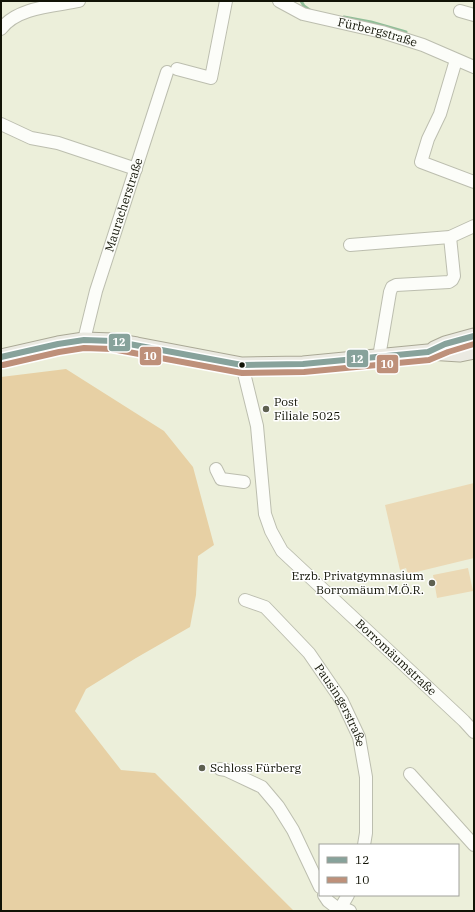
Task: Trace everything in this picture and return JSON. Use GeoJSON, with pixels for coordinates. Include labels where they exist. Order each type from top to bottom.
{"type":"FeatureCollection","features":[{"type":"Feature","properties":{"kind":"main road"},"geometry":{"type":"LineString","coordinates":[[428,352],[445,344],[474,336]]}},
{"type":"Feature","properties":{"kind":"main road"},"geometry":{"type":"LineString","coordinates":[[1,357],[58,344],[84,340],[113,341],[242,365],[303,364],[428,352],[460,354],[474,351]]}},
{"type":"Feature","properties":{"kind":"main road"},"geometry":{"type":"LineString","coordinates":[[453,353],[466,346],[474,344]]}},
{"type":"Feature","properties":{"kind":"street"},"geometry":{"type":"LineString","coordinates":[[1,29],[12,20],[26,12],[79,1]]}},
{"type":"Feature","properties":{"kind":"street","name":"Mauracherstraße"},"geometry":{"type":"LineString","coordinates":[[84,340],[96,291],[136,169],[172,70],[211,78],[226,1]]}},
{"type":"Feature","properties":{"kind":"street","name":"Fürbergstraße"},"geometry":{"type":"LineString","coordinates":[[279,1],[303,14],[382,32],[423,45],[474,67]]}},
{"type":"Feature","properties":{"kind":"street"},"geometry":{"type":"LineString","coordinates":[[460,11],[474,15]]}},
{"type":"Feature","properties":{"kind":"street"},"geometry":{"type":"LineString","coordinates":[[456,60],[440,114],[428,139],[421,162],[474,182]]}},
{"type":"Feature","properties":{"kind":"street"},"geometry":{"type":"LineString","coordinates":[[1,124],[31,138],[58,144],[136,169]]}},
{"type":"Feature","properties":{"kind":"street"},"geometry":{"type":"LineString","coordinates":[[350,245],[450,237],[474,226]]}},
{"type":"Feature","properties":{"kind":"street"},"geometry":{"type":"LineString","coordinates":[[379,357],[392,287],[396,285],[449,282],[452,280],[454,276],[450,237]]}},
{"type":"Feature","properties":{"kind":"street","name":"Borromäumstraße"},"geometry":{"type":"LineString","coordinates":[[242,365],[258,426],[265,514],[271,531],[282,551],[474,732]]}},
{"type":"Feature","properties":{"kind":"street"},"geometry":{"type":"LineString","coordinates":[[216,469],[221,479],[244,482]]}},
{"type":"Feature","properties":{"kind":"street","name":"Pausingerstraße"},"geometry":{"type":"LineString","coordinates":[[245,600],[265,607],[304,647],[342,701],[359,737],[366,777],[366,833],[364,844]]}},
{"type":"Feature","properties":{"kind":"street"},"geometry":{"type":"LineString","coordinates":[[220,769],[226,770],[262,787],[278,806],[293,830],[319,885]]}},
{"type":"Feature","properties":{"kind":"street"},"geometry":{"type":"LineString","coordinates":[[410,774],[474,845]]}},
{"type":"Feature","properties":{"kind":"street"},"geometry":{"type":"LineString","coordinates":[[325,896],[328,901],[337,908],[345,909],[348,896]]}},
{"type":"Feature","properties":{"kind":"shaded area"},"geometry":{"type":"Polygon","coordinates":[[[66,369],[164,431],[193,467],[214,545],[198,556],[196,595],[190,627],[86,689],[75,711],[121,770],[155,773],[294,911],[1,911],[1,377],[66,369]]]}},
{"type":"Feature","properties":{"kind":"shaded area"},"geometry":{"type":"Polygon","coordinates":[[[474,483],[474,558],[408,574],[406,568],[400,570],[385,505],[474,483]]]}},
{"type":"Feature","properties":{"kind":"shaded area"},"geometry":{"type":"Polygon","coordinates":[[[468,568],[473,591],[437,598],[433,575],[468,568]]]}},
{"type":"Feature","properties":{"kind":"waterway"},"geometry":{"type":"LineString","coordinates":[[301,1],[304,6],[311,11]]}},
{"type":"Feature","properties":{"kind":"waterway"},"geometry":{"type":"LineString","coordinates":[[344,17],[371,22],[406,32]]}},
{"type":"Feature","properties":{"kind":"transit line","name":"12"},"geometry":{"type":"LineString","coordinates":[[1,357],[58,344],[84,340],[113,341],[242,365],[303,364],[428,352],[445,344],[474,336]]}},
{"type":"Feature","properties":{"kind":"transit line","name":"10"},"geometry":{"type":"LineString","coordinates":[[3,365],[59,352],[84,348],[112,349],[242,373],[304,372],[429,360],[474,344]]}},
{"type":"Feature","properties":{"kind":"place","name":"Post Filiale 5025"},"geometry":{"type":"Point","coordinates":[266,409]}},
{"type":"Feature","properties":{"kind":"place","name":"Erzb. Privatgymnasium Borromäum M.Ö.R."},"geometry":{"type":"Point","coordinates":[432,583]}},
{"type":"Feature","properties":{"kind":"place","name":"Schloss Fürberg"},"geometry":{"type":"Point","coordinates":[202,768]}}]}
